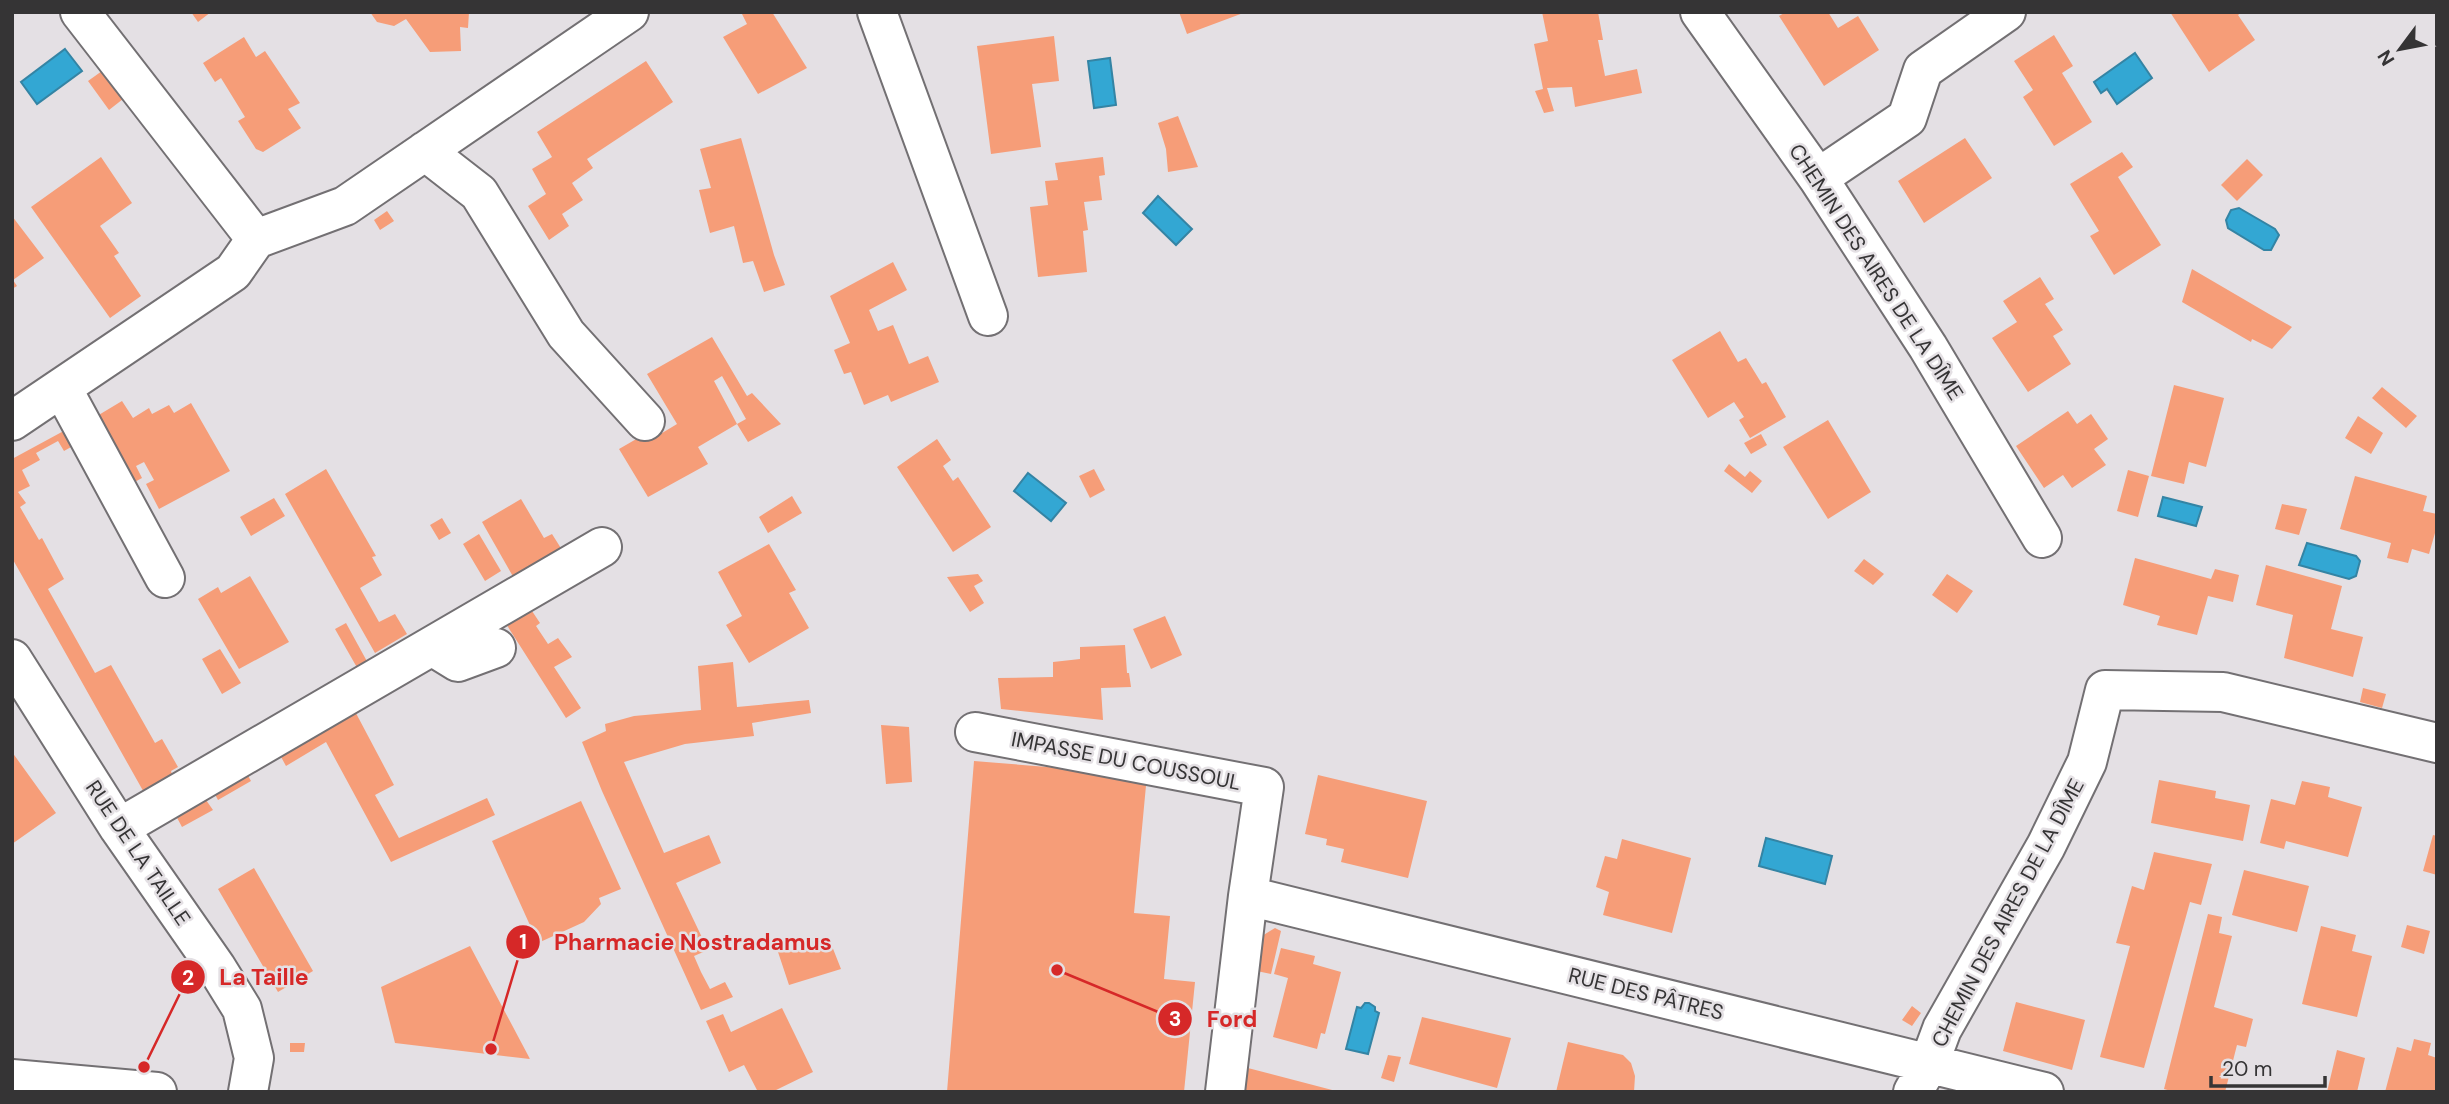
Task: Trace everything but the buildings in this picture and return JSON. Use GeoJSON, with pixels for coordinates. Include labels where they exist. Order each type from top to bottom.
{"type":"FeatureCollection","features":[{"type":"Feature","properties":{"kind":"street"},"geometry":{"type":"LineString","coordinates":[[80,12],[256,239]]}},
{"type":"Feature","properties":{"kind":"street"},"geometry":{"type":"LineString","coordinates":[[12,421],[233,272],[256,239],[345,206],[629,12]]}},
{"type":"Feature","properties":{"kind":"street"},"geometry":{"type":"LineString","coordinates":[[877,12],[988,317]]}},
{"type":"Feature","properties":{"kind":"street","name":"CHEMIN DES AIRES DE LA DÎME"},"geometry":{"type":"LineString","coordinates":[[1700,12],[1818,178],[1928,347],[2042,538]]}},
{"type":"Feature","properties":{"kind":"street"},"geometry":{"type":"LineString","coordinates":[[1818,178],[1907,118],[1923,70],[2006,12]]}},
{"type":"Feature","properties":{"kind":"street"},"geometry":{"type":"LineString","coordinates":[[425,152],[479,192],[566,334],[645,421]]}},
{"type":"Feature","properties":{"kind":"street"},"geometry":{"type":"LineString","coordinates":[[62,388],[165,578]]}},
{"type":"Feature","properties":{"kind":"street"},"geometry":{"type":"LineString","coordinates":[[119,828],[602,547]]}},
{"type":"Feature","properties":{"kind":"street"},"geometry":{"type":"LineString","coordinates":[[432,646],[458,662],[496,649]]}},
{"type":"Feature","properties":{"kind":"street","name":"RUE DE LA TAILLE"},"geometry":{"type":"LineString","coordinates":[[12,659],[119,828],[216,967],[242,1009],[254,1058],[248,1092]]}},
{"type":"Feature","properties":{"kind":"street","name":"CHEMIN DES AIRES DE LA DÎME"},"geometry":{"type":"LineString","coordinates":[[1921,1078],[1942,1029],[2046,846],[2087,762],[2105,690],[2223,692],[2437,743]]}},
{"type":"Feature","properties":{"kind":"street","name":"IMPASSE DU COUSSOUL"},"geometry":{"type":"LineString","coordinates":[[975,732],[1264,787],[1248,896],[1226,1092]]}},
{"type":"Feature","properties":{"kind":"street","name":"RUE DES PÂTRES"},"geometry":{"type":"LineString","coordinates":[[1248,896],[1921,1078],[2044,1092]]}},
{"type":"Feature","properties":{"kind":"street"},"geometry":{"type":"LineString","coordinates":[[12,1079],[157,1092]]}},
{"type":"Feature","properties":{"kind":"water"},"geometry":{"type":"Polygon","coordinates":[[[65,49],[82,71],[37,104],[21,82],[65,49]]]}},
{"type":"Feature","properties":{"kind":"water"},"geometry":{"type":"Polygon","coordinates":[[[2135,53],[2152,78],[2117,104],[2107,89],[2101,93],[2094,82],[2135,53]]]}},
{"type":"Feature","properties":{"kind":"water"},"geometry":{"type":"Polygon","coordinates":[[[1110,58],[1116,105],[1094,108],[1088,61],[1110,58]]]}},
{"type":"Feature","properties":{"kind":"water"},"geometry":{"type":"Polygon","coordinates":[[[1158,196],[1192,229],[1176,245],[1143,213],[1158,196]]]}},
{"type":"Feature","properties":{"kind":"water"},"geometry":{"type":"Polygon","coordinates":[[[2239,208],[2275,229],[2279,235],[2271,250],[2264,250],[2228,228],[2226,220],[2231,210],[2239,208]]]}},
{"type":"Feature","properties":{"kind":"water"},"geometry":{"type":"Polygon","coordinates":[[[1028,473],[1066,503],[1051,521],[1014,491],[1028,473]]]}},
{"type":"Feature","properties":{"kind":"water"},"geometry":{"type":"Polygon","coordinates":[[[2163,497],[2202,507],[2196,526],[2158,516],[2163,497]]]}},
{"type":"Feature","properties":{"kind":"water"},"geometry":{"type":"Polygon","coordinates":[[[2307,543],[2356,556],[2360,561],[2356,576],[2349,579],[2299,565],[2307,543]]]}},
{"type":"Feature","properties":{"kind":"water"},"geometry":{"type":"Polygon","coordinates":[[[1766,838],[1832,856],[1825,884],[1759,866],[1766,838]]]}},
{"type":"Feature","properties":{"kind":"water"},"geometry":{"type":"Polygon","coordinates":[[[1365,1003],[1375,1007],[1375,1011],[1379,1013],[1368,1054],[1346,1049],[1357,1007],[1361,1008],[1365,1003]]]}},
{"type":"Feature","properties":{"kind":"place","name":"Ford"},"geometry":{"type":"Point","coordinates":[1057,970]}},
{"type":"Feature","properties":{"kind":"place","name":"Pharmacie Nostradamus"},"geometry":{"type":"Point","coordinates":[491,1049]}},
{"type":"Feature","properties":{"kind":"place","name":"La Taille"},"geometry":{"type":"Point","coordinates":[144,1067]}}]}
